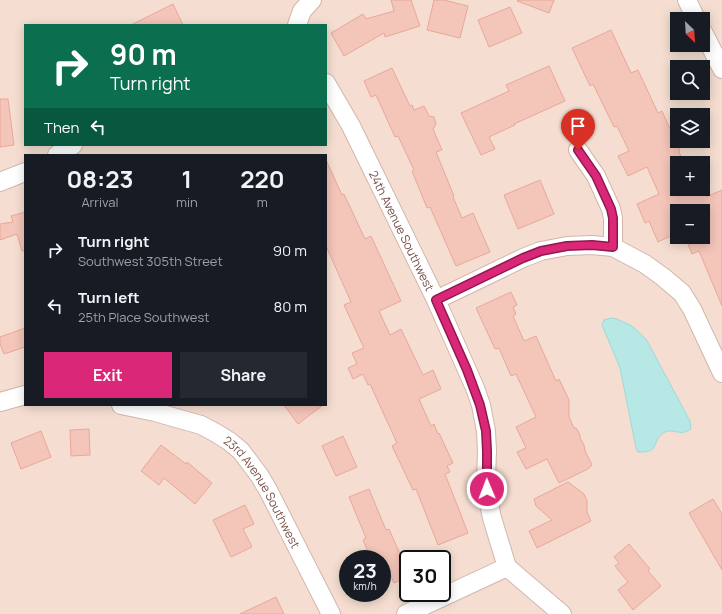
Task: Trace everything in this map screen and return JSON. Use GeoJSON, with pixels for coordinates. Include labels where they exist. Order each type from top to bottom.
{"type":"FeatureCollection","features":[{"type":"Feature","properties":{"kind":"street"},"geometry":{"type":"LineString","coordinates":[[297,24],[302,11],[312,0]]}},
{"type":"Feature","properties":{"kind":"street"},"geometry":{"type":"LineString","coordinates":[[687,0],[693,12]]}},
{"type":"Feature","properties":{"kind":"street"},"geometry":{"type":"LineString","coordinates":[[710,46],[722,69]]}},
{"type":"Feature","properties":{"kind":"street","name":"24th Avenue Southwest"},"geometry":{"type":"LineString","coordinates":[[327,86],[351,126],[436,300],[467,370],[480,405],[486,431],[486,480],[488,499],[492,518],[507,567]]}},
{"type":"Feature","properties":{"kind":"street"},"geometry":{"type":"LineString","coordinates":[[59,154],[71,146]]}},
{"type":"Feature","properties":{"kind":"street"},"geometry":{"type":"LineString","coordinates":[[578,150],[596,176],[611,209],[613,218],[613,247]]}},
{"type":"Feature","properties":{"kind":"street"},"geometry":{"type":"LineString","coordinates":[[0,182],[24,172]]}},
{"type":"Feature","properties":{"kind":"street"},"geometry":{"type":"LineString","coordinates":[[436,300],[523,258],[541,251],[567,246],[592,245],[613,247],[645,264],[682,293],[692,309],[722,373]]}},
{"type":"Feature","properties":{"kind":"street"},"geometry":{"type":"LineString","coordinates":[[0,402],[24,395]]}},
{"type":"Feature","properties":{"kind":"street","name":"23rd Avenue Southwest"},"geometry":{"type":"LineString","coordinates":[[130,406],[156,409],[201,425],[229,441],[241,451],[268,490],[331,614]]}},
{"type":"Feature","properties":{"kind":"street"},"geometry":{"type":"LineString","coordinates":[[406,614],[507,567],[562,614]]}},
{"type":"Feature","properties":{"kind":"shaded area"},"geometry":{"type":"Polygon","coordinates":[[[0,0],[722,0],[722,614],[0,614],[0,0]]]}},
{"type":"Feature","properties":{"kind":"water"},"geometry":{"type":"Polygon","coordinates":[[[611,318],[617,319],[632,326],[646,339],[690,421],[691,429],[686,432],[669,431],[663,433],[659,436],[655,446],[650,451],[638,452],[636,448],[620,368],[602,325],[604,320],[611,318]]]}},
{"type":"Feature","properties":{"kind":"building"},"geometry":{"type":"Polygon","coordinates":[[[391,0],[411,0],[420,26],[385,37],[384,33],[344,56],[331,33],[363,14],[366,19],[394,11],[391,0]]]}},
{"type":"Feature","properties":{"kind":"building"},"geometry":{"type":"Polygon","coordinates":[[[434,0],[444,0],[468,6],[460,38],[427,30],[434,0]]]}},
{"type":"Feature","properties":{"kind":"building"},"geometry":{"type":"Polygon","coordinates":[[[554,0],[549,13],[517,1],[554,0]]]}},
{"type":"Feature","properties":{"kind":"building"},"geometry":{"type":"Polygon","coordinates":[[[173,4],[183,24],[133,24],[173,4]]]}},
{"type":"Feature","properties":{"kind":"building"},"geometry":{"type":"Polygon","coordinates":[[[510,7],[522,33],[489,47],[478,20],[510,7]]]}},
{"type":"Feature","properties":{"kind":"building"},"geometry":{"type":"Polygon","coordinates":[[[611,30],[631,73],[638,70],[658,113],[662,111],[670,129],[670,148],[679,148],[680,151],[681,156],[670,156],[670,196],[706,197],[722,190],[722,306],[699,251],[692,254],[688,244],[710,244],[710,204],[670,204],[670,236],[658,242],[649,221],[645,223],[637,204],[659,194],[647,167],[628,176],[618,156],[629,151],[617,126],[614,127],[593,84],[590,86],[572,48],[611,30]]]}},
{"type":"Feature","properties":{"kind":"building"},"geometry":{"type":"Polygon","coordinates":[[[549,66],[565,101],[489,137],[495,149],[481,155],[461,113],[509,91],[506,85],[549,66]]]}},
{"type":"Feature","properties":{"kind":"building"},"geometry":{"type":"Polygon","coordinates":[[[392,68],[410,106],[412,105],[414,110],[424,106],[429,116],[434,117],[436,124],[433,129],[442,150],[436,152],[454,196],[453,197],[462,218],[473,213],[490,252],[456,266],[430,207],[427,208],[412,171],[414,170],[398,136],[395,137],[376,95],[371,97],[364,81],[392,68]]]}},
{"type":"Feature","properties":{"kind":"building"},"geometry":{"type":"Polygon","coordinates":[[[0,99],[8,99],[14,145],[0,147],[0,99]]]}},
{"type":"Feature","properties":{"kind":"building"},"geometry":{"type":"Polygon","coordinates":[[[327,162],[365,239],[371,236],[401,301],[379,311],[390,335],[401,329],[423,375],[433,370],[441,389],[419,399],[431,426],[434,424],[453,463],[447,466],[450,472],[445,474],[468,533],[438,545],[416,489],[413,490],[392,446],[397,443],[370,384],[368,385],[363,374],[353,379],[348,368],[357,364],[352,353],[364,348],[344,305],[351,302],[327,248],[327,162]]]}},
{"type":"Feature","properties":{"kind":"building"},"geometry":{"type":"Polygon","coordinates":[[[540,180],[554,214],[518,229],[504,195],[540,180]]]}},
{"type":"Feature","properties":{"kind":"building"},"geometry":{"type":"Polygon","coordinates":[[[24,212],[24,251],[22,251],[17,234],[0,240],[0,224],[13,222],[11,216],[24,212]]]}},
{"type":"Feature","properties":{"kind":"building"},"geometry":{"type":"Polygon","coordinates":[[[511,292],[517,305],[513,307],[516,314],[513,316],[524,341],[536,336],[556,381],[559,379],[569,400],[569,417],[574,428],[576,428],[580,435],[585,451],[592,465],[588,469],[559,483],[547,459],[526,469],[517,452],[526,448],[516,427],[536,417],[516,374],[511,376],[499,348],[495,349],[476,308],[511,292]]]}},
{"type":"Feature","properties":{"kind":"building"},"geometry":{"type":"Polygon","coordinates":[[[24,328],[24,347],[4,354],[0,344],[0,337],[24,328]]]}},
{"type":"Feature","properties":{"kind":"building"},"geometry":{"type":"Polygon","coordinates":[[[285,406],[322,406],[298,424],[285,406]]]}},
{"type":"Feature","properties":{"kind":"building"},"geometry":{"type":"Polygon","coordinates":[[[89,429],[90,455],[71,456],[70,430],[89,429]]]}},
{"type":"Feature","properties":{"kind":"building"},"geometry":{"type":"Polygon","coordinates":[[[41,431],[51,457],[21,469],[11,443],[41,431]]]}},
{"type":"Feature","properties":{"kind":"building"},"geometry":{"type":"Polygon","coordinates":[[[343,436],[357,467],[336,476],[322,446],[343,436]]]}},
{"type":"Feature","properties":{"kind":"building"},"geometry":{"type":"Polygon","coordinates":[[[161,445],[186,464],[187,462],[212,483],[195,504],[164,478],[159,485],[141,471],[161,445]]]}},
{"type":"Feature","properties":{"kind":"building"},"geometry":{"type":"Polygon","coordinates":[[[568,482],[584,494],[587,501],[587,512],[591,521],[537,548],[529,531],[552,520],[536,506],[534,499],[568,482]]]}},
{"type":"Feature","properties":{"kind":"building"},"geometry":{"type":"Polygon","coordinates":[[[369,489],[386,530],[389,529],[399,552],[399,581],[394,583],[391,576],[391,550],[367,550],[363,540],[366,538],[349,497],[369,489]]]}},
{"type":"Feature","properties":{"kind":"building"},"geometry":{"type":"Polygon","coordinates":[[[713,499],[722,514],[722,570],[689,513],[713,499]]]}},
{"type":"Feature","properties":{"kind":"building"},"geometry":{"type":"Polygon","coordinates":[[[245,505],[254,524],[243,529],[252,547],[231,557],[213,520],[245,505]]]}},
{"type":"Feature","properties":{"kind":"building"},"geometry":{"type":"Polygon","coordinates":[[[629,544],[650,569],[648,571],[661,586],[633,610],[618,590],[628,582],[615,566],[619,563],[614,557],[629,544]]]}},
{"type":"Feature","properties":{"kind":"building"},"geometry":{"type":"Polygon","coordinates":[[[276,597],[284,614],[240,614],[276,597]]]}},
{"type":"Feature","properties":{"kind":"route"},"geometry":{"type":"LineString","coordinates":[[487,489],[487,451],[484,418],[475,388],[436,300],[523,258],[541,251],[567,246],[592,245],[613,247],[613,218],[611,209],[596,176],[578,150]]}}]}
